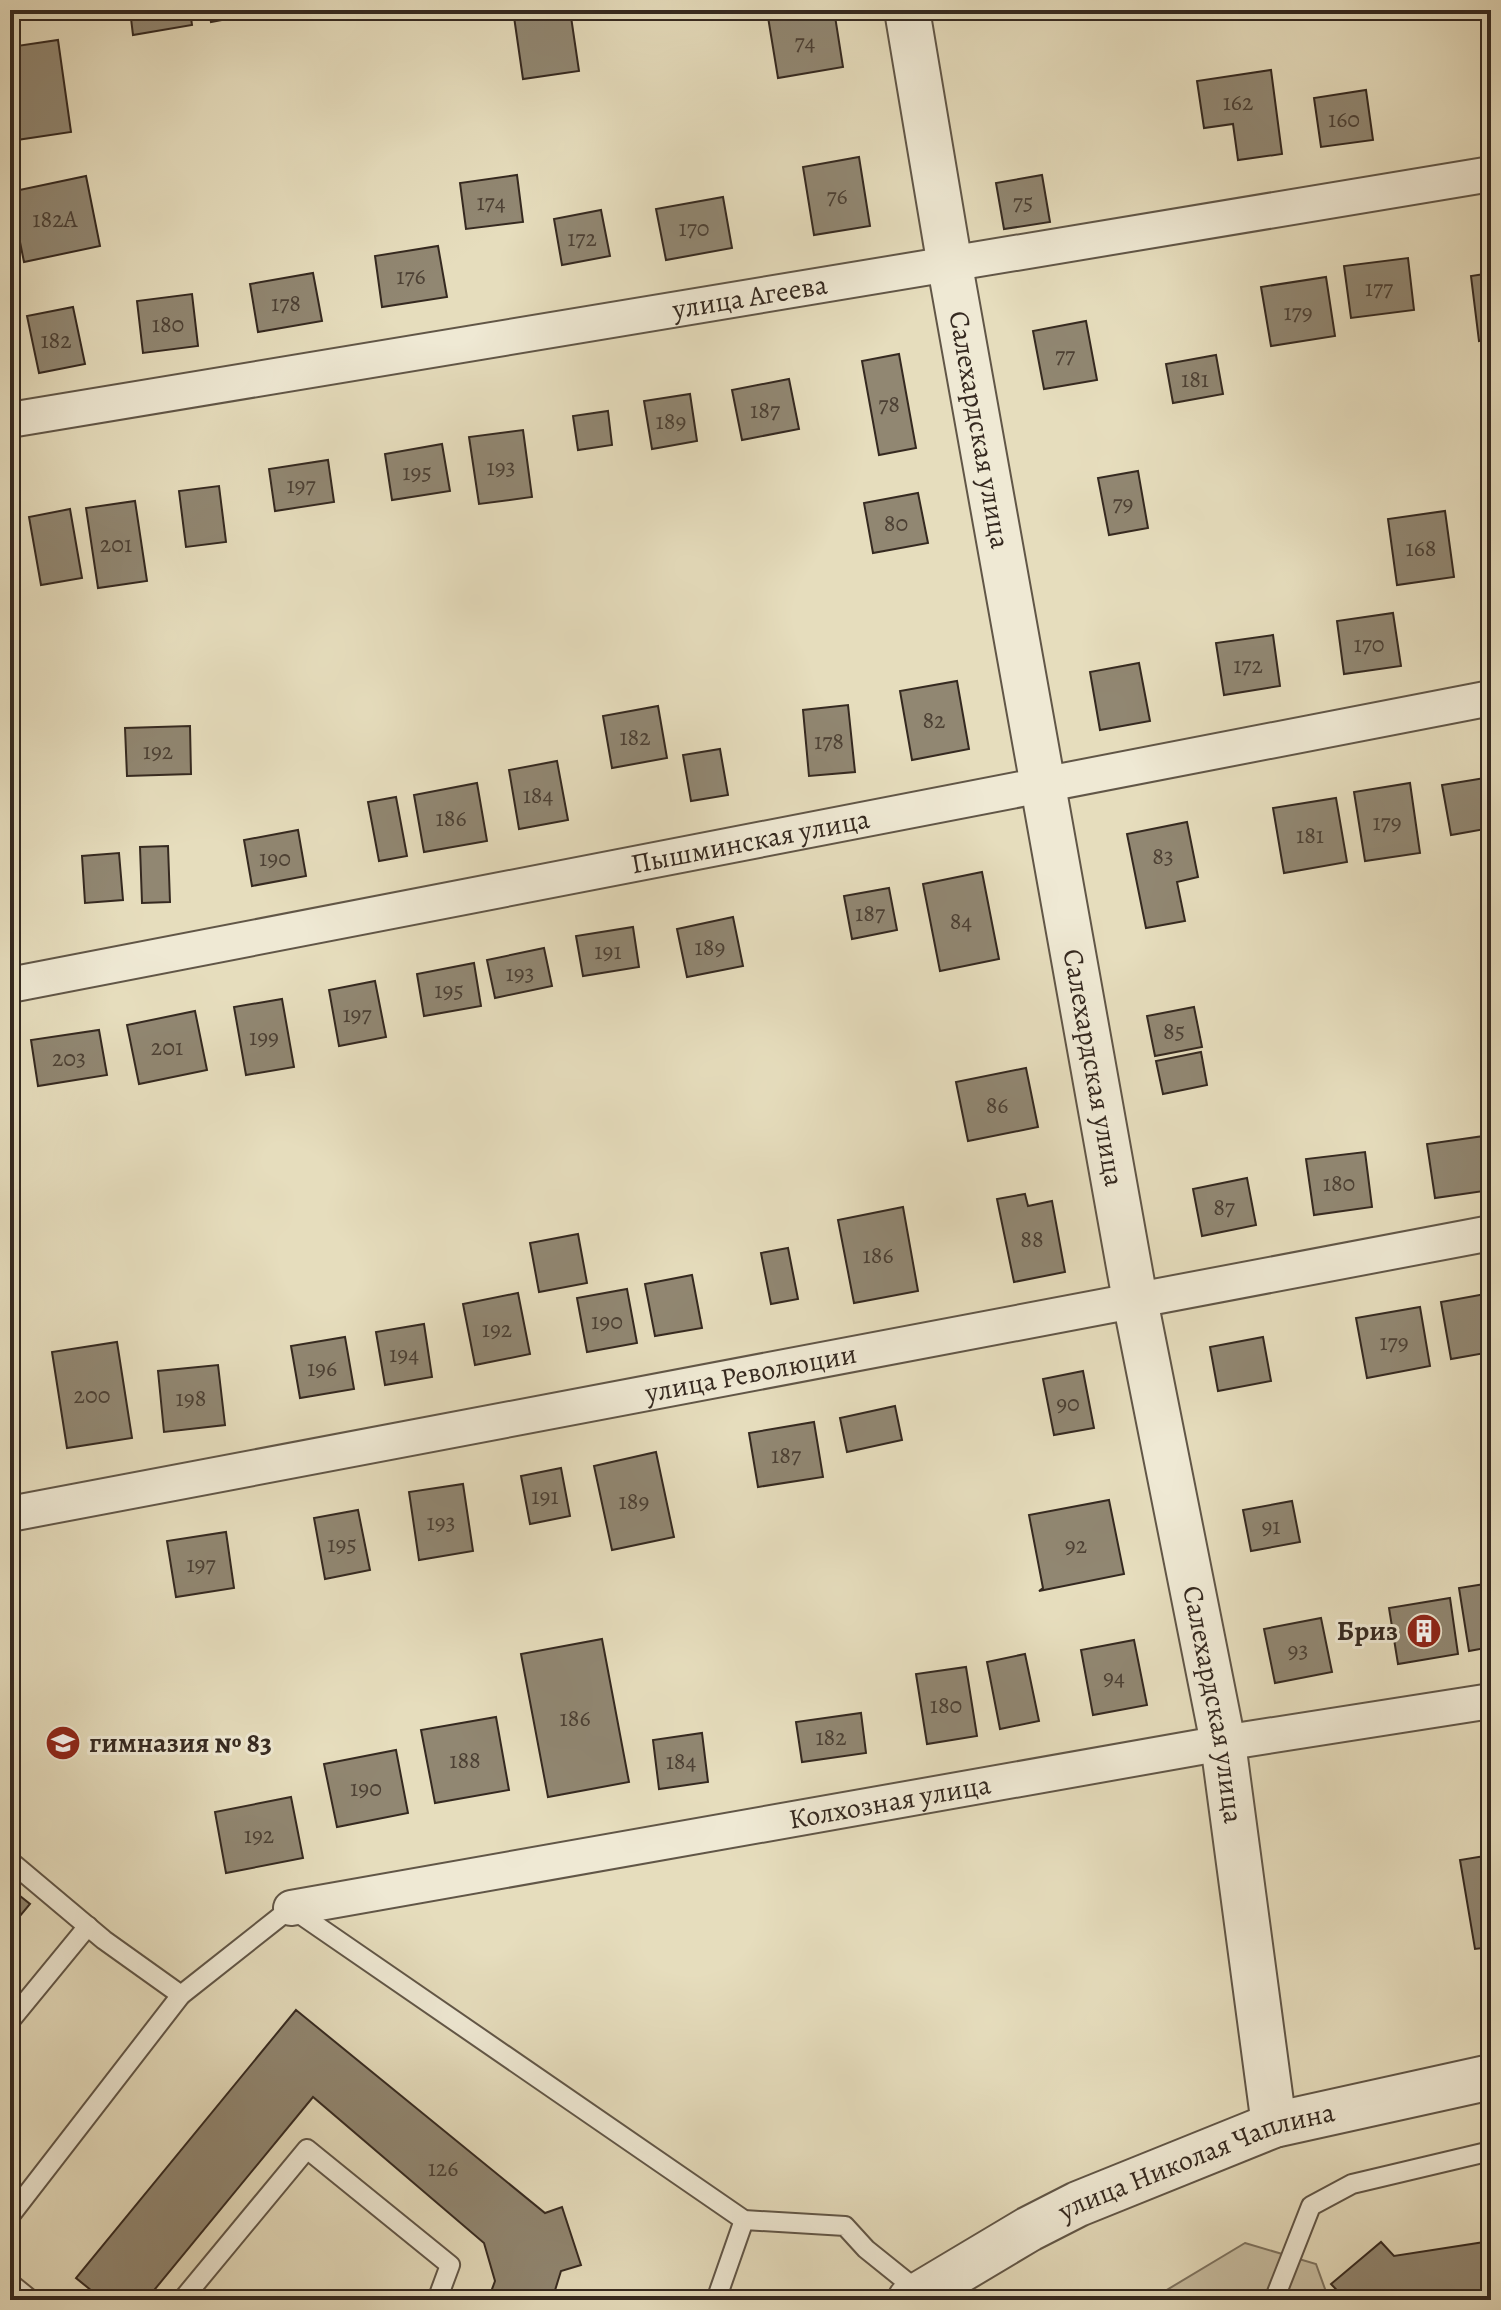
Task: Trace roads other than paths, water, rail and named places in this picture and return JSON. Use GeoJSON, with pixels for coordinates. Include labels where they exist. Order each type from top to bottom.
{"type":"FeatureCollection","features":[{"type":"Feature","properties":{"kind":"street","name":"Салехардская улица"},"geometry":{"type":"LineString","coordinates":[[907,10],[1135,1300],[1223,1743],[1274,2125]]}},
{"type":"Feature","properties":{"kind":"street","name":"улица Агеева"},"geometry":{"type":"LineString","coordinates":[[10,420],[1491,174]]}},
{"type":"Feature","properties":{"kind":"street","name":"Пышминская улица"},"geometry":{"type":"LineString","coordinates":[[10,985],[1491,698]]}},
{"type":"Feature","properties":{"kind":"street","name":"улица Революции"},"geometry":{"type":"LineString","coordinates":[[10,1514],[1491,1233]]}},
{"type":"Feature","properties":{"kind":"street","name":"Колхозная улица"},"geometry":{"type":"LineString","coordinates":[[291,1908],[1223,1743],[1491,1701]]}},
{"type":"Feature","properties":{"kind":"street","name":"улица Николая Чаплина"},"geometry":{"type":"LineString","coordinates":[[917,2298],[1029,2229],[1078,2204],[1274,2125],[1491,2077]]}},
{"type":"Feature","properties":{"kind":"lane"},"geometry":{"type":"LineString","coordinates":[[10,1861],[88,1926],[181,1995]]}},
{"type":"Feature","properties":{"kind":"lane"},"geometry":{"type":"LineString","coordinates":[[10,2216],[181,1995],[291,1908],[744,2220],[845,2226],[917,2298]]}},
{"type":"Feature","properties":{"kind":"lane"},"geometry":{"type":"LineString","coordinates":[[10,2021],[88,1926]]}},
{"type":"Feature","properties":{"kind":"lane"},"geometry":{"type":"LineString","coordinates":[[182,2300],[307,2149],[450,2265],[437,2300]]}},
{"type":"Feature","properties":{"kind":"lane"},"geometry":{"type":"LineString","coordinates":[[1274,2300],[1311,2206],[1352,2184],[1491,2151]]}},
{"type":"Feature","properties":{"kind":"lane"},"geometry":{"type":"LineString","coordinates":[[716,2300],[744,2220]]}},
{"type":"Feature","properties":{"kind":"lane"},"geometry":{"type":"LineString","coordinates":[[10,2283],[31,2300]]}},
{"type":"Feature","properties":{"kind":"place","name":"Бриз"},"geometry":{"type":"Point","coordinates":[1424,1631]}},
{"type":"Feature","properties":{"kind":"place","name":"гимназия № 83"},"geometry":{"type":"Point","coordinates":[63,1743]}}]}
